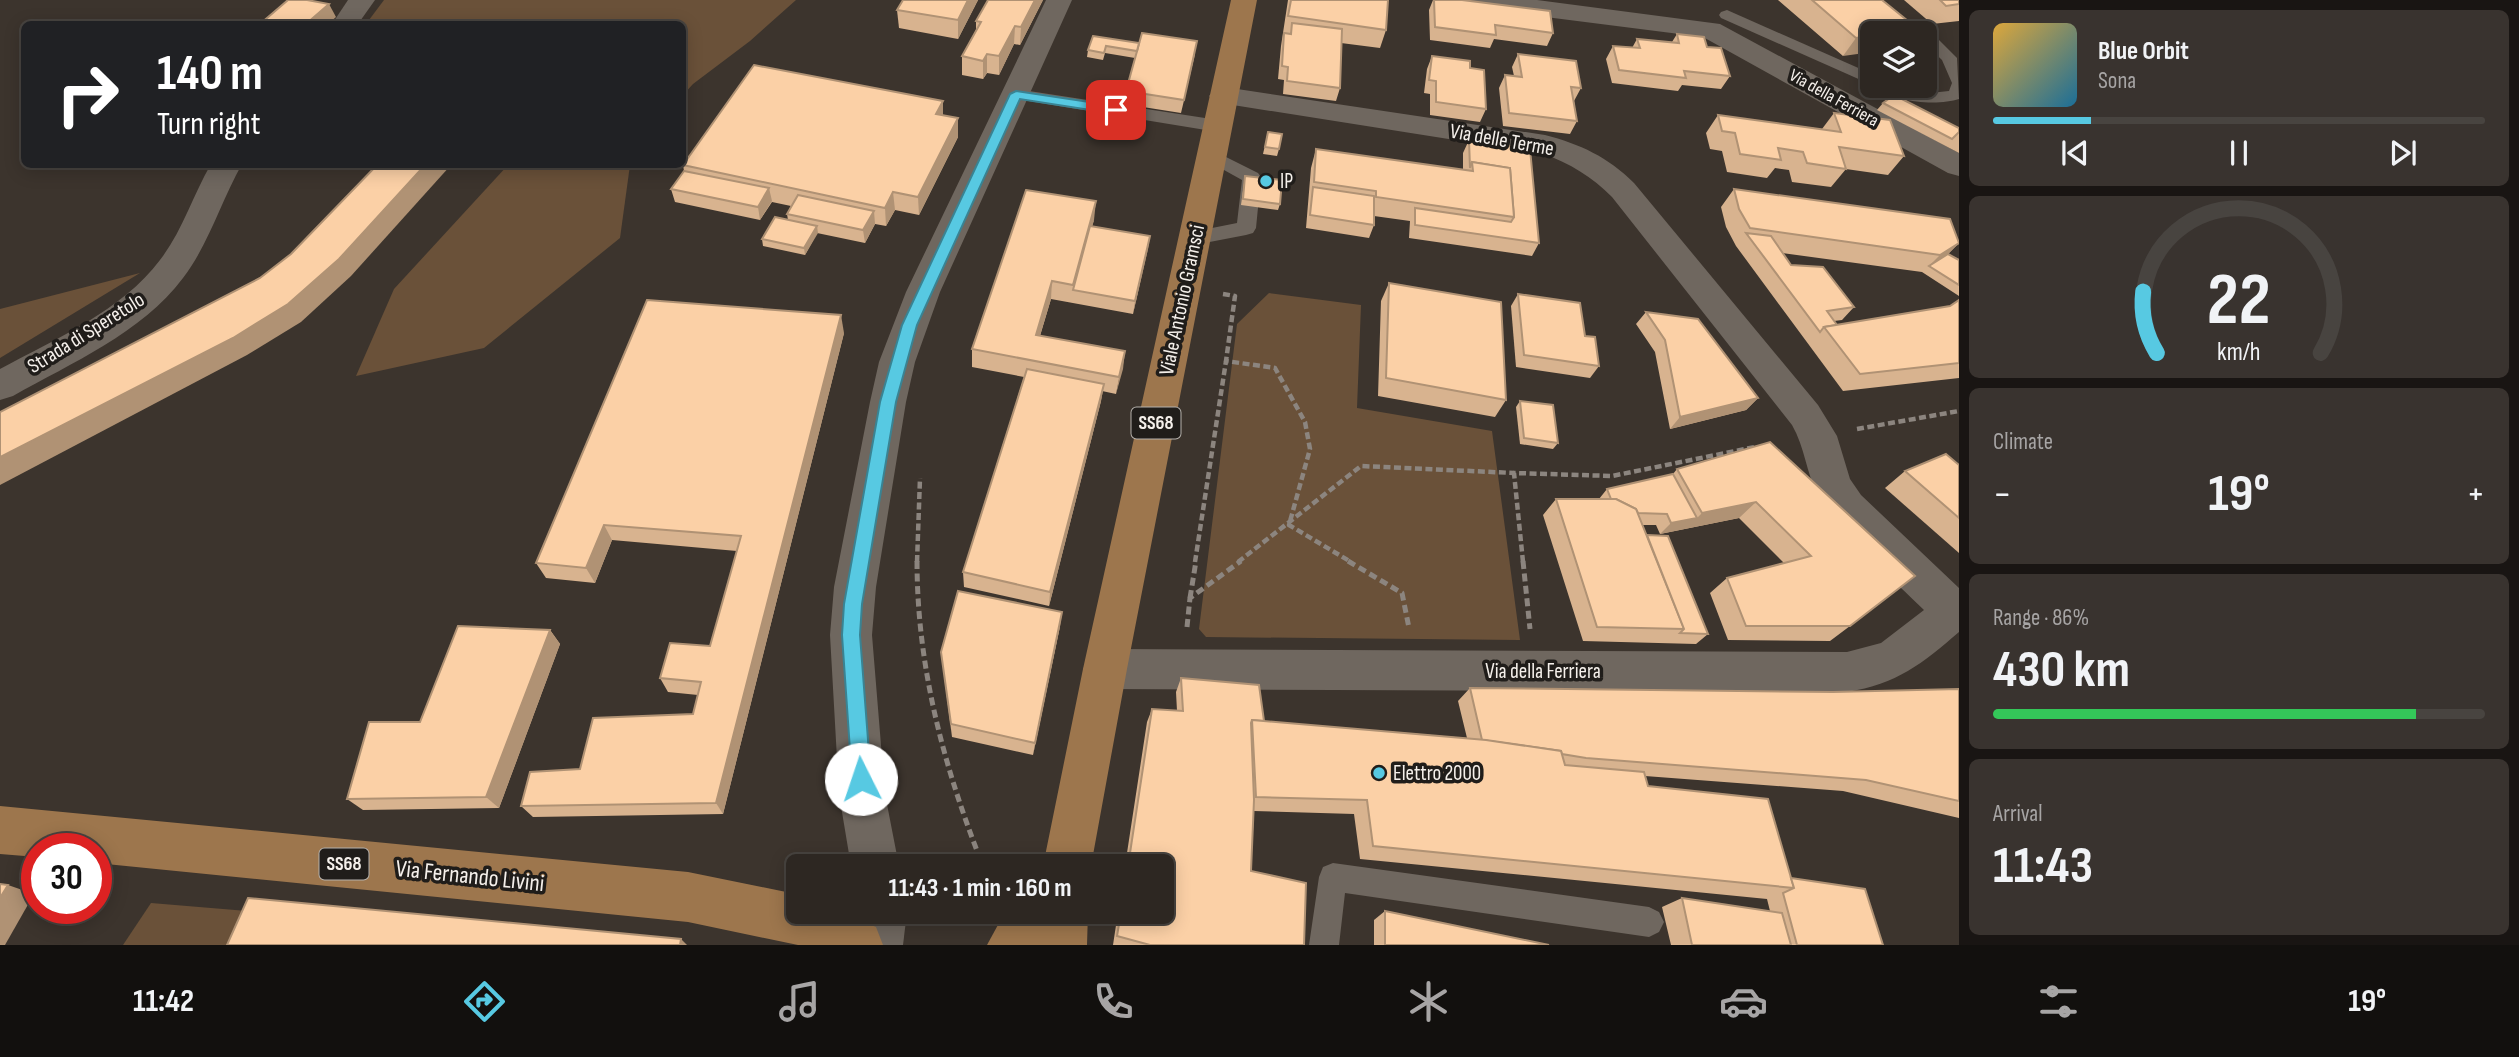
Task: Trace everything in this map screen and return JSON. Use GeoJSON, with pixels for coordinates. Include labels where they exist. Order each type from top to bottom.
{"type":"FeatureCollection","features":[{"type":"Feature","properties":{"kind":"main road","name":"Viale Antonio Gramsci"},"geometry":{"type":"LineString","coordinates":[[1066,854],[1244,0]]}},
{"type":"Feature","properties":{"kind":"main road","name":"Via Fernando Livini"},"geometry":{"type":"LineString","coordinates":[[0,830],[688,897],[796,919],[858,945]]}},
{"type":"Feature","properties":{"kind":"main road"},"geometry":{"type":"LineString","coordinates":[[1012,945],[1026,924]]}},
{"type":"Feature","properties":{"kind":"main road"},"geometry":{"type":"LineString","coordinates":[[1062,945],[1063,924]]}},
{"type":"Feature","properties":{"kind":"street"},"geometry":{"type":"LineString","coordinates":[[347,21],[362,0]]}},
{"type":"Feature","properties":{"kind":"street"},"geometry":{"type":"LineString","coordinates":[[873,854],[862,794],[851,635],[855,587],[897,362],[910,325],[1059,0]]}},
{"type":"Feature","properties":{"kind":"street"},"geometry":{"type":"LineString","coordinates":[[1474,0],[1722,15]]}},
{"type":"Feature","properties":{"kind":"street","name":"Via della Ferriera"},"geometry":{"type":"LineString","coordinates":[[1722,15],[1959,166]]}},
{"type":"Feature","properties":{"kind":"street","name":"Via delle Terme"},"geometry":{"type":"LineString","coordinates":[[1218,126],[1537,144],[1567,151],[1587,160],[1623,190],[1797,403],[1818,436],[1832,484],[1847,508],[1956,609]]}},
{"type":"Feature","properties":{"kind":"street","name":"Strada di Speretolo"},"geometry":{"type":"LineString","coordinates":[[0,386],[111,321],[161,283],[178,262],[225,168]]}},
{"type":"Feature","properties":{"kind":"street","name":"Via della Ferriera"},"geometry":{"type":"LineString","coordinates":[[1105,669],[1804,673],[1865,670],[1893,662],[1956,609]]}},
{"type":"Feature","properties":{"kind":"street"},"geometry":{"type":"LineString","coordinates":[[878,945],[881,924]]}},
{"type":"Feature","properties":{"kind":"lane"},"geometry":{"type":"LineString","coordinates":[[1722,15],[1860,75]]}},
{"type":"Feature","properties":{"kind":"lane"},"geometry":{"type":"LineString","coordinates":[[1937,47],[1949,58],[1959,83],[1956,94],[1937,97]]}},
{"type":"Feature","properties":{"kind":"lane"},"geometry":{"type":"LineString","coordinates":[[1016,94],[1218,126]]}},
{"type":"Feature","properties":{"kind":"lane"},"geometry":{"type":"LineString","coordinates":[[1324,945],[1333,877],[1649,922]]}},
{"type":"Feature","properties":{"kind":"path"},"geometry":{"type":"LineString","coordinates":[[1183,669],[1190,598],[1235,296],[1184,288]]}},
{"type":"Feature","properties":{"kind":"path"},"geometry":{"type":"LineString","coordinates":[[1226,361],[1275,368],[1306,422],[1310,449],[1289,525]]}},
{"type":"Feature","properties":{"kind":"path"},"geometry":{"type":"LineString","coordinates":[[1190,598],[1289,525],[1362,466],[1612,476],[1959,411]]}},
{"type":"Feature","properties":{"kind":"path"},"geometry":{"type":"LineString","coordinates":[[921,471],[916,595],[922,651],[946,771],[978,854]]}},
{"type":"Feature","properties":{"kind":"path"},"geometry":{"type":"LineString","coordinates":[[1514,473],[1535,671]]}},
{"type":"Feature","properties":{"kind":"path"},"geometry":{"type":"LineString","coordinates":[[1289,525],[1402,593],[1417,670]]}},
{"type":"Feature","properties":{"kind":"shaded area"},"geometry":{"type":"Polygon","coordinates":[[[384,0],[796,0],[686,92],[686,21],[368,21],[384,0]]]}},
{"type":"Feature","properties":{"kind":"shaded area"},"geometry":{"type":"Polygon","coordinates":[[[505,168],[630,168],[620,238],[484,348],[356,376],[394,289],[505,168]]]}},
{"type":"Feature","properties":{"kind":"shaded area"},"geometry":{"type":"Polygon","coordinates":[[[140,273],[0,358],[0,309],[140,273]]]}},
{"type":"Feature","properties":{"kind":"shaded area"},"geometry":{"type":"Polygon","coordinates":[[[1269,293],[1361,305],[1357,408],[1492,431],[1520,640],[1206,637],[1199,629],[1237,324],[1269,293]]]}},
{"type":"Feature","properties":{"kind":"shaded area"},"geometry":{"type":"Polygon","coordinates":[[[151,903],[270,913],[256,945],[123,945],[151,903]]]}},
{"type":"Feature","properties":{"kind":"building"},"geometry":{"type":"Polygon","coordinates":[[[288,0],[329,4],[309,21],[264,21],[288,0]]]}},
{"type":"Feature","properties":{"kind":"building"},"geometry":{"type":"Polygon","coordinates":[[[903,0],[968,0],[958,20],[897,10],[903,0]]]}},
{"type":"Feature","properties":{"kind":"building"},"geometry":{"type":"Polygon","coordinates":[[[988,0],[1035,0],[1021,27],[1015,26],[999,56],[987,54],[983,61],[962,56],[981,22],[976,21],[988,0]]]}},
{"type":"Feature","properties":{"kind":"building"},"geometry":{"type":"Polygon","coordinates":[[[1291,0],[1388,0],[1386,30],[1288,16],[1291,0]]]}},
{"type":"Feature","properties":{"kind":"building"},"geometry":{"type":"Polygon","coordinates":[[[1434,0],[1462,0],[1550,11],[1553,33],[1495,25],[1496,35],[1435,27],[1434,0]]]}},
{"type":"Feature","properties":{"kind":"building"},"geometry":{"type":"Polygon","coordinates":[[[1812,0],[1882,0],[1908,21],[1860,21],[1860,37],[1856,38],[1812,0]]]}},
{"type":"Feature","properties":{"kind":"building"},"geometry":{"type":"Polygon","coordinates":[[[1940,0],[1959,0],[1959,4],[1946,6],[1940,0]]]}},
{"type":"Feature","properties":{"kind":"building"},"geometry":{"type":"Polygon","coordinates":[[[1292,23],[1342,29],[1340,88],[1287,81],[1288,67],[1282,66],[1284,33],[1291,34],[1292,23]]]}},
{"type":"Feature","properties":{"kind":"building"},"geometry":{"type":"Polygon","coordinates":[[[1142,33],[1197,41],[1184,100],[1126,91],[1142,33]]]}},
{"type":"Feature","properties":{"kind":"building"},"geometry":{"type":"Polygon","coordinates":[[[1677,34],[1704,37],[1707,47],[1721,48],[1730,76],[1684,71],[1686,78],[1619,70],[1613,46],[1640,48],[1637,39],[1679,43],[1677,34]]]}},
{"type":"Feature","properties":{"kind":"building"},"geometry":{"type":"Polygon","coordinates":[[[1093,36],[1139,43],[1137,51],[1106,46],[1104,53],[1088,50],[1093,36]]]}},
{"type":"Feature","properties":{"kind":"building"},"geometry":{"type":"Polygon","coordinates":[[[1518,54],[1576,61],[1581,88],[1571,87],[1577,121],[1509,113],[1505,75],[1522,77],[1518,54]]]}},
{"type":"Feature","properties":{"kind":"building"},"geometry":{"type":"Polygon","coordinates":[[[1432,56],[1470,61],[1470,68],[1484,70],[1486,109],[1436,102],[1436,81],[1429,80],[1432,56]]]}},
{"type":"Feature","properties":{"kind":"building"},"geometry":{"type":"Polygon","coordinates":[[[754,65],[943,101],[936,114],[958,118],[918,197],[893,192],[885,208],[686,166],[686,161],[754,65]]]}},
{"type":"Feature","properties":{"kind":"building"},"geometry":{"type":"Polygon","coordinates":[[[1890,98],[1900,98],[1959,128],[1959,132],[1952,139],[1883,103],[1890,98]]]}},
{"type":"Feature","properties":{"kind":"building"},"geometry":{"type":"Polygon","coordinates":[[[1834,113],[1890,120],[1904,156],[1839,147],[1846,169],[1807,163],[1803,152],[1778,148],[1781,160],[1740,154],[1735,133],[1722,131],[1718,115],[1841,132],[1834,113]]]}},
{"type":"Feature","properties":{"kind":"building"},"geometry":{"type":"Polygon","coordinates":[[[1268,132],[1282,134],[1279,149],[1265,147],[1268,132]]]}},
{"type":"Feature","properties":{"kind":"building"},"geometry":{"type":"Polygon","coordinates":[[[1469,140],[1530,149],[1539,243],[1415,225],[1415,208],[1511,222],[1514,217],[1510,168],[1472,162],[1470,168],[1469,140]]]}},
{"type":"Feature","properties":{"kind":"building"},"geometry":{"type":"Polygon","coordinates":[[[1316,149],[1473,171],[1472,162],[1510,168],[1514,217],[1376,197],[1376,191],[1314,182],[1316,149]]]}},
{"type":"Feature","properties":{"kind":"building"},"geometry":{"type":"Polygon","coordinates":[[[374,168],[422,168],[339,259],[288,304],[233,338],[0,457],[0,412],[260,278],[291,254],[374,168]]]}},
{"type":"Feature","properties":{"kind":"building"},"geometry":{"type":"Polygon","coordinates":[[[684,171],[769,188],[758,207],[671,189],[684,171]]]}},
{"type":"Feature","properties":{"kind":"building"},"geometry":{"type":"Polygon","coordinates":[[[1245,176],[1282,180],[1280,204],[1243,199],[1245,176]]]}},
{"type":"Feature","properties":{"kind":"building"},"geometry":{"type":"Polygon","coordinates":[[[1313,187],[1374,196],[1374,225],[1310,215],[1313,187]]]}},
{"type":"Feature","properties":{"kind":"building"},"geometry":{"type":"Polygon","coordinates":[[[1734,189],[1950,219],[1959,243],[1940,255],[1750,228],[1739,209],[1734,189]]]}},
{"type":"Feature","properties":{"kind":"building"},"geometry":{"type":"Polygon","coordinates":[[[1026,190],[1096,201],[1073,285],[1052,281],[1036,335],[1125,351],[1119,377],[972,349],[1026,190]]]}},
{"type":"Feature","properties":{"kind":"building"},"geometry":{"type":"Polygon","coordinates":[[[798,195],[874,211],[863,230],[787,214],[798,195]]]}},
{"type":"Feature","properties":{"kind":"building"},"geometry":{"type":"Polygon","coordinates":[[[775,217],[817,226],[804,248],[762,239],[775,217]]]}},
{"type":"Feature","properties":{"kind":"building"},"geometry":{"type":"Polygon","coordinates":[[[1090,226],[1150,236],[1135,301],[1073,290],[1090,226]]]}},
{"type":"Feature","properties":{"kind":"building"},"geometry":{"type":"Polygon","coordinates":[[[1746,233],[1771,236],[1791,265],[1823,267],[1854,307],[1827,311],[1837,325],[1824,327],[1820,332],[1746,233]]]}},
{"type":"Feature","properties":{"kind":"building"},"geometry":{"type":"Polygon","coordinates":[[[1948,254],[1959,260],[1959,285],[1929,266],[1948,254]]]}},
{"type":"Feature","properties":{"kind":"building"},"geometry":{"type":"Polygon","coordinates":[[[1389,283],[1501,302],[1506,400],[1386,378],[1389,283]]]}},
{"type":"Feature","properties":{"kind":"building"},"geometry":{"type":"Polygon","coordinates":[[[1518,294],[1580,303],[1585,336],[1595,337],[1599,366],[1524,355],[1518,294]]]}},
{"type":"Feature","properties":{"kind":"building"},"geometry":{"type":"Polygon","coordinates":[[[647,300],[841,315],[716,803],[521,806],[530,772],[580,769],[593,718],[693,714],[701,682],[660,678],[670,643],[710,646],[741,536],[604,525],[586,568],[536,563],[647,300]]]}},
{"type":"Feature","properties":{"kind":"building"},"geometry":{"type":"Polygon","coordinates":[[[1959,300],[1959,363],[1860,374],[1824,327],[1950,306],[1959,300]]]}},
{"type":"Feature","properties":{"kind":"building"},"geometry":{"type":"Polygon","coordinates":[[[1646,312],[1698,319],[1758,398],[1680,417],[1665,340],[1646,312]]]}},
{"type":"Feature","properties":{"kind":"building"},"geometry":{"type":"Polygon","coordinates":[[[1027,369],[1104,384],[1050,592],[963,572],[1027,369]]]}},
{"type":"Feature","properties":{"kind":"building"},"geometry":{"type":"Polygon","coordinates":[[[1520,401],[1553,405],[1558,443],[1524,438],[1520,401]]]}},
{"type":"Feature","properties":{"kind":"building"},"geometry":{"type":"Polygon","coordinates":[[[1770,442],[1915,576],[1850,626],[1746,626],[1727,578],[1811,556],[1756,502],[1702,513],[1677,469],[1770,442]]]}},
{"type":"Feature","properties":{"kind":"building"},"geometry":{"type":"Polygon","coordinates":[[[1946,454],[1959,465],[1959,518],[1905,471],[1946,454]]]}},
{"type":"Feature","properties":{"kind":"building"},"geometry":{"type":"Polygon","coordinates":[[[1673,474],[1697,518],[1671,523],[1667,514],[1638,513],[1636,509],[1611,499],[1607,489],[1673,474]]]}},
{"type":"Feature","properties":{"kind":"building"},"geometry":{"type":"Polygon","coordinates":[[[1556,499],[1616,499],[1636,509],[1684,629],[1597,627],[1556,499]]]}},
{"type":"Feature","properties":{"kind":"building"},"geometry":{"type":"Polygon","coordinates":[[[1647,535],[1668,536],[1708,634],[1680,633],[1684,629],[1647,535]]]}},
{"type":"Feature","properties":{"kind":"building"},"geometry":{"type":"Polygon","coordinates":[[[958,591],[1062,612],[1035,743],[951,724],[941,652],[958,591]]]}},
{"type":"Feature","properties":{"kind":"building"},"geometry":{"type":"Polygon","coordinates":[[[458,626],[550,630],[486,797],[347,799],[369,722],[420,722],[458,626]]]}},
{"type":"Feature","properties":{"kind":"building"},"geometry":{"type":"Polygon","coordinates":[[[1181,678],[1259,685],[1264,721],[1252,720],[1251,723],[1254,800],[1251,871],[1306,883],[1304,945],[1150,945],[1117,936],[1119,924],[1174,924],[1174,854],[1130,854],[1152,709],[1183,711],[1181,678]]]}},
{"type":"Feature","properties":{"kind":"building"},"geometry":{"type":"Polygon","coordinates":[[[1470,688],[1833,692],[1959,689],[1959,801],[1866,780],[1586,758],[1562,754],[1561,751],[1482,740],[1470,688]]]}},
{"type":"Feature","properties":{"kind":"building"},"geometry":{"type":"Polygon","coordinates":[[[1252,720],[1486,740],[1561,751],[1565,765],[1644,772],[1648,786],[1768,799],[1794,888],[1373,846],[1367,800],[1256,797],[1252,720]]]}},
{"type":"Feature","properties":{"kind":"building"},"geometry":{"type":"Polygon","coordinates":[[[1791,878],[1865,889],[1883,945],[1797,945],[1783,893],[1794,888],[1791,878]]]}},
{"type":"Feature","properties":{"kind":"building"},"geometry":{"type":"Polygon","coordinates":[[[0,884],[8,885],[0,898],[0,884]]]}},
{"type":"Feature","properties":{"kind":"building"},"geometry":{"type":"Polygon","coordinates":[[[248,898],[681,939],[680,945],[227,945],[248,898]]]}},
{"type":"Feature","properties":{"kind":"building"},"geometry":{"type":"Polygon","coordinates":[[[1682,898],[1782,913],[1791,945],[1692,945],[1682,898]]]}},
{"type":"Feature","properties":{"kind":"building"},"geometry":{"type":"Polygon","coordinates":[[[1385,911],[1549,945],[1385,945],[1385,911]]]}},
{"type":"Feature","properties":{"kind":"place","name":"IP"},"geometry":{"type":"Point","coordinates":[1266,181]}},
{"type":"Feature","properties":{"kind":"place","name":"Elettro 2000"},"geometry":{"type":"Point","coordinates":[1379,773]}},
{"type":"Feature","properties":{"kind":"route"},"geometry":{"type":"LineString","coordinates":[[861,779],[851,635],[853,604],[888,402],[897,362],[910,325],[1016,94],[1116,110]]}}]}
